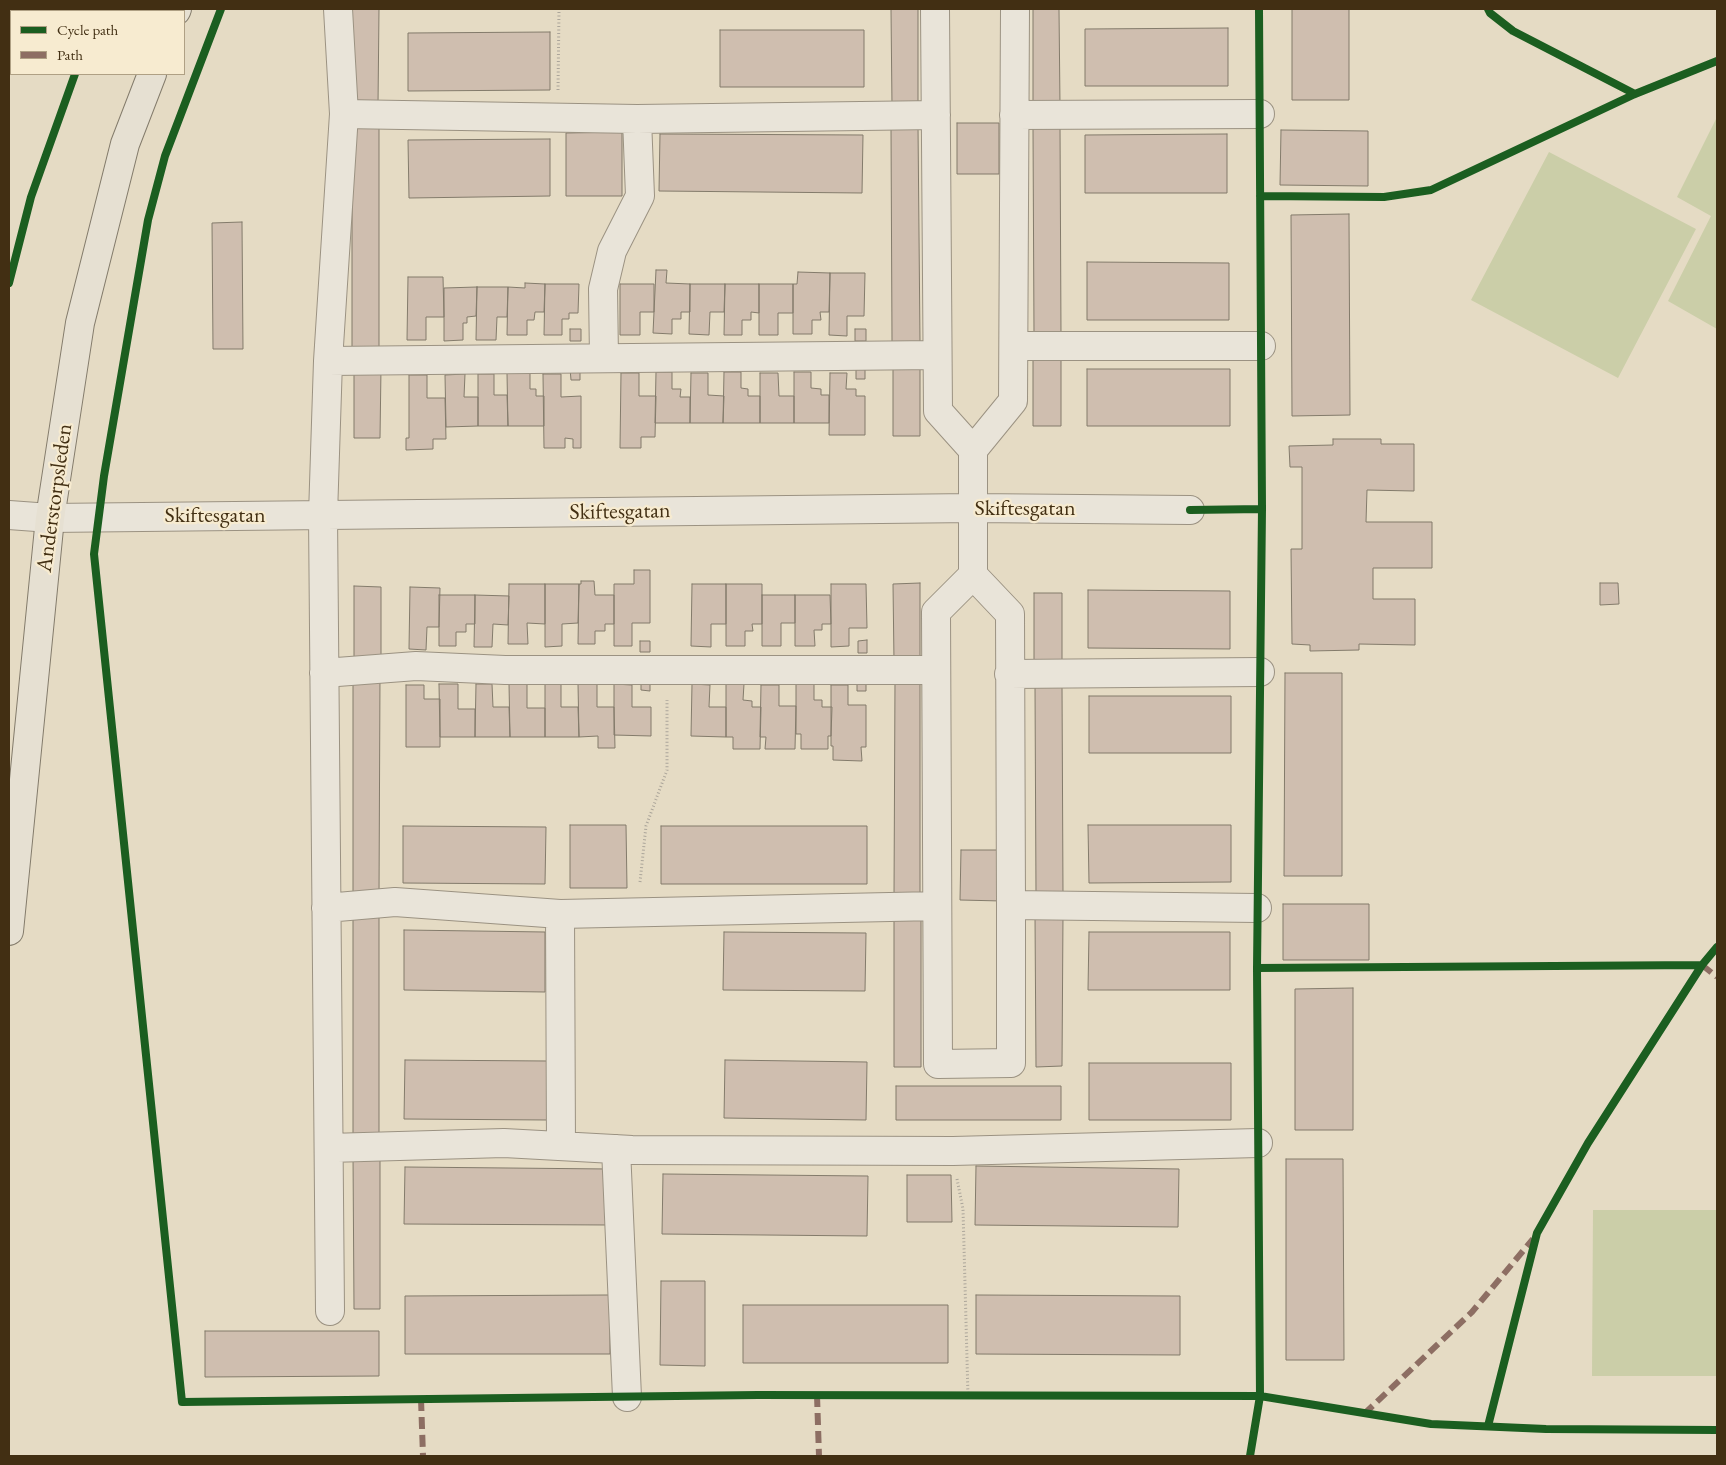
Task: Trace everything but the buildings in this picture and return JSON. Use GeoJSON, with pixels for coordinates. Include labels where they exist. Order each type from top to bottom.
{"type":"FeatureCollection","features":[{"type":"Feature","properties":{"kind":"main road","name":"Anderstorpsleden"},"geometry":{"type":"LineString","coordinates":[[9,931],[50,518],[80,323],[125,144],[152,75]]}},
{"type":"Feature","properties":{"kind":"street"},"geometry":{"type":"LineString","coordinates":[[330,1311],[323,515],[328,361],[344,114],[338,9]]}},
{"type":"Feature","properties":{"kind":"street"},"geometry":{"type":"LineString","coordinates":[[935,9],[938,411],[973,450]]}},
{"type":"Feature","properties":{"kind":"street"},"geometry":{"type":"LineString","coordinates":[[973,575],[936,612],[938,1064],[1011,1063],[1010,614],[973,575],[972,508],[973,450],[1013,401],[1015,9]]}},
{"type":"Feature","properties":{"kind":"street"},"geometry":{"type":"LineString","coordinates":[[344,114],[637,119],[936,115]]}},
{"type":"Feature","properties":{"kind":"street"},"geometry":{"type":"LineString","coordinates":[[1014,115],[1260,114]]}},
{"type":"Feature","properties":{"kind":"street"},"geometry":{"type":"LineString","coordinates":[[604,358],[603,290],[612,251],[640,196],[637,119]]}},
{"type":"Feature","properties":{"kind":"street"},"geometry":{"type":"LineString","coordinates":[[1014,346],[1261,346]]}},
{"type":"Feature","properties":{"kind":"street"},"geometry":{"type":"LineString","coordinates":[[328,361],[937,355]]}},
{"type":"Feature","properties":{"kind":"street","name":"Skiftesgatan"},"geometry":{"type":"LineString","coordinates":[[9,514],[50,518],[972,508],[1190,510]]}},
{"type":"Feature","properties":{"kind":"street"},"geometry":{"type":"LineString","coordinates":[[324,673],[416,666],[505,670],[936,670]]}},
{"type":"Feature","properties":{"kind":"street"},"geometry":{"type":"LineString","coordinates":[[1010,674],[1260,672]]}},
{"type":"Feature","properties":{"kind":"street"},"geometry":{"type":"LineString","coordinates":[[326,908],[395,902],[560,914],[937,906]]}},
{"type":"Feature","properties":{"kind":"street"},"geometry":{"type":"LineString","coordinates":[[1011,905],[1257,908]]}},
{"type":"Feature","properties":{"kind":"street"},"geometry":{"type":"LineString","coordinates":[[560,914],[560,1146]]}},
{"type":"Feature","properties":{"kind":"street"},"geometry":{"type":"LineString","coordinates":[[329,1148],[504,1143],[616,1149],[953,1151],[1258,1143]]}},
{"type":"Feature","properties":{"kind":"street"},"geometry":{"type":"LineString","coordinates":[[616,1149],[627,1397]]}},
{"type":"Feature","properties":{"kind":"path"},"geometry":{"type":"LineString","coordinates":[[558,118],[559,9]]}},
{"type":"Feature","properties":{"kind":"path"},"geometry":{"type":"LineString","coordinates":[[636,913],[646,826],[667,770],[668,670]]}},
{"type":"Feature","properties":{"kind":"path"},"geometry":{"type":"LineString","coordinates":[[953,1151],[963,1209],[968,1396]]}},
{"type":"Feature","properties":{"kind":"green space"},"geometry":{"type":"Polygon","coordinates":[[[1717,117],[1717,329],[1668,301],[1711,216],[1677,197],[1717,117]]]}},
{"type":"Feature","properties":{"kind":"green space"},"geometry":{"type":"Polygon","coordinates":[[[1549,152],[1696,229],[1618,378],[1471,300],[1549,152]]]}},
{"type":"Feature","properties":{"kind":"green space"},"geometry":{"type":"Polygon","coordinates":[[[1593,1210],[1717,1210],[1717,1376],[1592,1376],[1593,1210]]]}},
{"type":"Feature","properties":{"kind":"marked path"},"geometry":{"type":"LineString","coordinates":[[1702,965],[1717,977]]}},
{"type":"Feature","properties":{"kind":"marked path"},"geometry":{"type":"LineString","coordinates":[[1364,1414],[1472,1312],[1533,1239]]}},
{"type":"Feature","properties":{"kind":"marked path"},"geometry":{"type":"LineString","coordinates":[[817,1395],[819,1456]]}},
{"type":"Feature","properties":{"kind":"marked path"},"geometry":{"type":"LineString","coordinates":[[421,1399],[423,1456]]}},
{"type":"Feature","properties":{"kind":"cycle path"},"geometry":{"type":"LineString","coordinates":[[221,9],[165,156],[148,220],[104,476],[94,554],[182,1402],[758,1395],[1260,1396],[1431,1424],[1546,1429],[1717,1430]]}},
{"type":"Feature","properties":{"kind":"cycle path"},"geometry":{"type":"LineString","coordinates":[[1250,1456],[1260,1396],[1257,968],[1262,509],[1259,9]]}},
{"type":"Feature","properties":{"kind":"cycle path"},"geometry":{"type":"LineString","coordinates":[[1488,9],[1490,13],[1513,31],[1635,94]]}},
{"type":"Feature","properties":{"kind":"cycle path"},"geometry":{"type":"LineString","coordinates":[[1260,196],[1384,197],[1431,190],[1635,94],[1717,61]]}},
{"type":"Feature","properties":{"kind":"cycle path"},"geometry":{"type":"LineString","coordinates":[[9,283],[31,197],[75,75]]}},
{"type":"Feature","properties":{"kind":"cycle path"},"geometry":{"type":"LineString","coordinates":[[1190,510],[1262,509]]}},
{"type":"Feature","properties":{"kind":"cycle path"},"geometry":{"type":"LineString","coordinates":[[1488,1426],[1537,1233],[1588,1143],[1702,965],[1717,947]]}},
{"type":"Feature","properties":{"kind":"cycle path"},"geometry":{"type":"LineString","coordinates":[[1257,968],[1702,965]]}}]}
